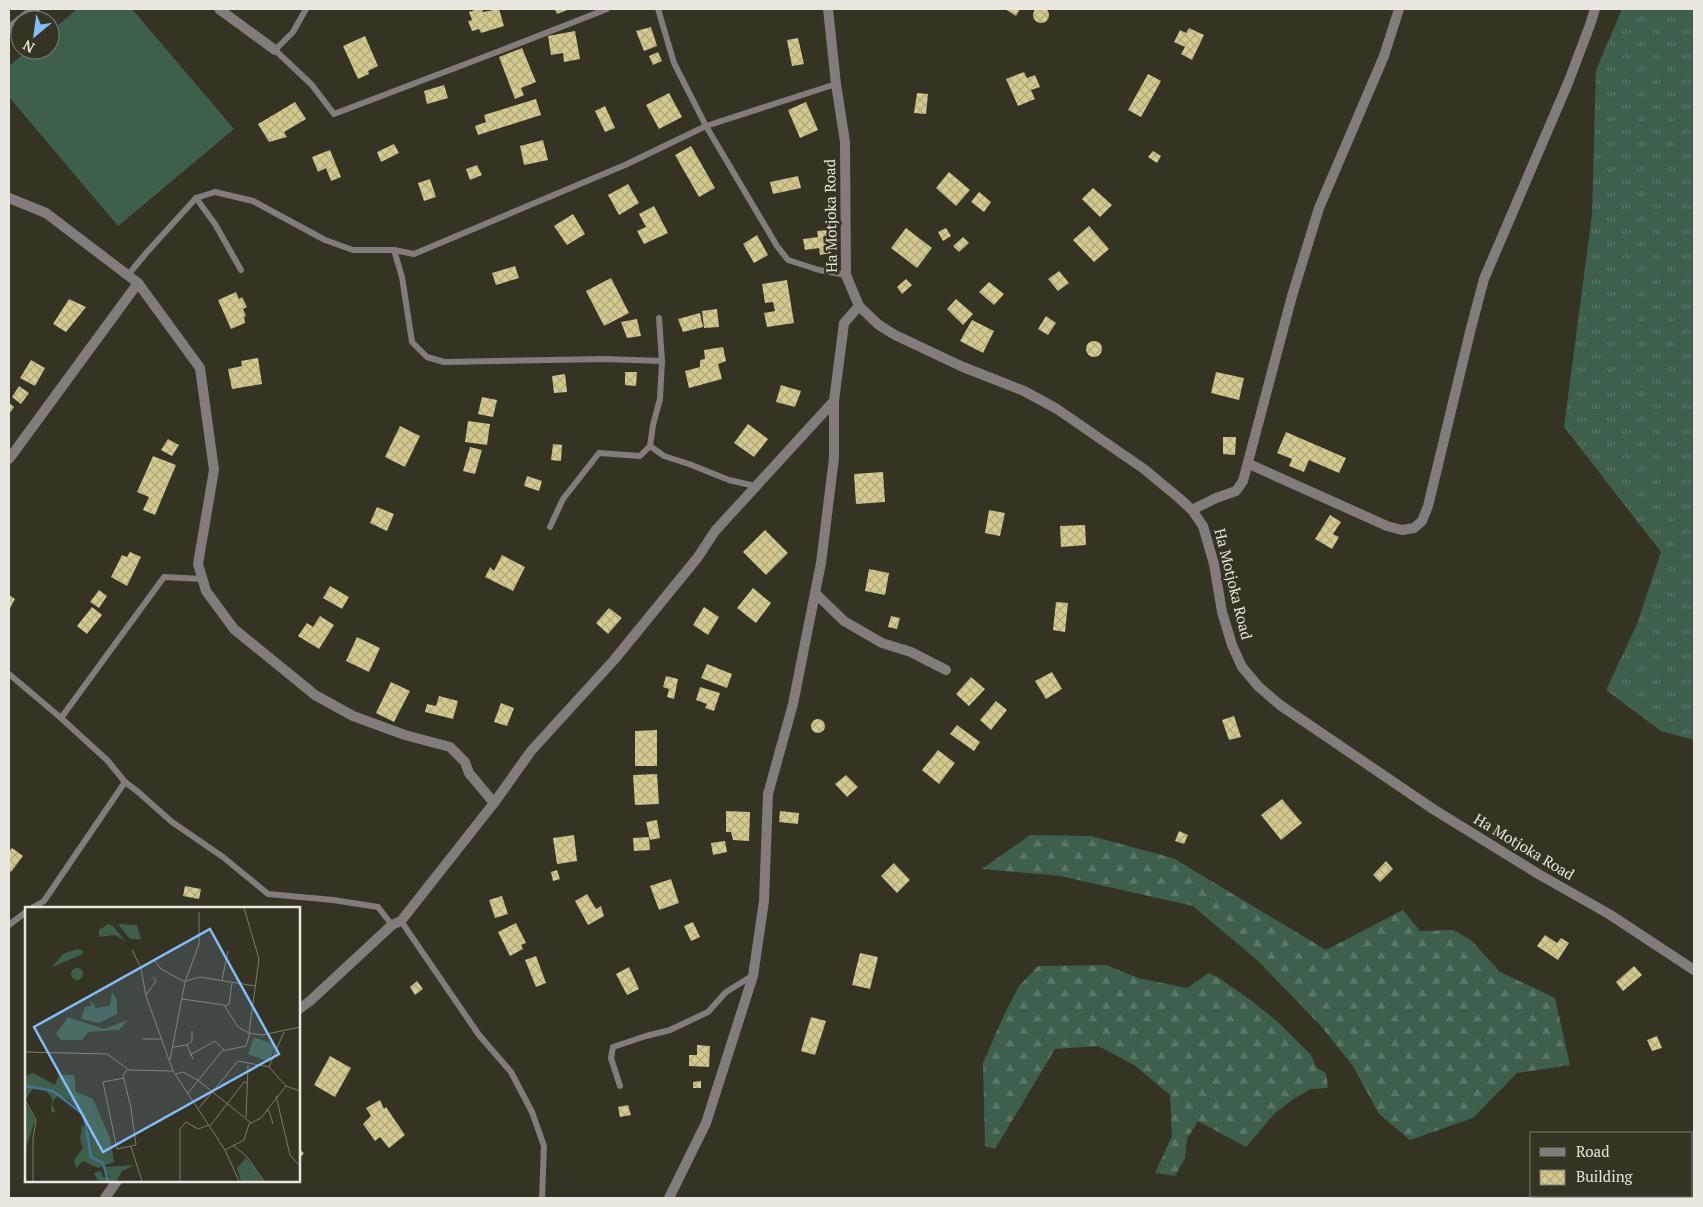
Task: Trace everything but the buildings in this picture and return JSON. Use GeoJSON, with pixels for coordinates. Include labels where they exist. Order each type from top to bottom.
{"type":"FeatureCollection","features":[{"type":"Feature","properties":{"kind":"street"},"geometry":{"type":"LineString","coordinates":[[219,9],[275,50]]}},
{"type":"Feature","properties":{"kind":"street","name":"Ha Motjoka Road"},"geometry":{"type":"LineString","coordinates":[[828,9],[836,84],[845,142],[846,275],[859,306],[895,336],[963,367],[1024,391],[1058,409],[1144,469],[1192,510],[1204,526],[1214,564],[1222,612],[1232,645],[1242,667],[1258,686],[1280,705],[1433,809],[1540,875],[1609,914],[1694,970]]}},
{"type":"Feature","properties":{"kind":"street"},"geometry":{"type":"LineString","coordinates":[[1192,510],[1216,498],[1236,491],[1243,482],[1292,296],[1318,208],[1384,56],[1399,9]]}},
{"type":"Feature","properties":{"kind":"street"},"geometry":{"type":"LineString","coordinates":[[1249,464],[1387,526],[1402,530],[1414,528],[1422,521],[1435,481],[1484,279],[1568,83],[1590,25],[1594,9]]}},
{"type":"Feature","properties":{"kind":"street"},"geometry":{"type":"LineString","coordinates":[[9,198],[46,214],[138,283],[200,368],[214,470],[198,564],[206,591],[234,629],[315,695],[353,716],[405,735],[450,747],[465,762],[469,773],[494,803]]}},
{"type":"Feature","properties":{"kind":"street"},"geometry":{"type":"LineString","coordinates":[[9,459],[138,283]]}},
{"type":"Feature","properties":{"kind":"street"},"geometry":{"type":"LineString","coordinates":[[669,1198],[706,1123],[753,976],[764,902],[768,794],[792,704],[821,563],[834,458],[834,401],[844,323],[859,306]]}},
{"type":"Feature","properties":{"kind":"street"},"geometry":{"type":"LineString","coordinates":[[300,1008],[396,923],[494,803],[531,751],[614,660],[698,557],[715,531],[834,401]]}},
{"type":"Feature","properties":{"kind":"street"},"geometry":{"type":"LineString","coordinates":[[815,592],[844,621],[882,643],[911,652],[946,670]]}},
{"type":"Feature","properties":{"kind":"street"},"geometry":{"type":"LineString","coordinates":[[105,1198],[115,1182]]}},
{"type":"Feature","properties":{"kind":"lane"},"geometry":{"type":"LineString","coordinates":[[306,9],[293,32],[275,50],[312,85],[334,114],[606,9]]}},
{"type":"Feature","properties":{"kind":"lane"},"geometry":{"type":"LineString","coordinates":[[658,9],[674,63],[706,126],[777,246],[788,260],[819,270],[846,275]]}},
{"type":"Feature","properties":{"kind":"lane"},"geometry":{"type":"LineString","coordinates":[[128,275],[196,198],[215,192],[253,201],[324,240],[353,250],[394,250],[414,254],[625,165],[706,126],[836,84]]}},
{"type":"Feature","properties":{"kind":"lane"},"geometry":{"type":"LineString","coordinates":[[196,198],[215,224],[241,270]]}},
{"type":"Feature","properties":{"kind":"lane"},"geometry":{"type":"LineString","coordinates":[[394,250],[402,277],[412,342],[427,358],[444,362],[605,359],[662,361]]}},
{"type":"Feature","properties":{"kind":"lane"},"geometry":{"type":"LineString","coordinates":[[550,527],[563,499],[599,453],[640,456],[650,446],[660,399],[662,361],[659,318]]}},
{"type":"Feature","properties":{"kind":"lane"},"geometry":{"type":"LineString","coordinates":[[650,446],[664,456],[729,480],[755,486]]}},
{"type":"Feature","properties":{"kind":"lane"},"geometry":{"type":"LineString","coordinates":[[61,718],[164,578],[203,579]]}},
{"type":"Feature","properties":{"kind":"lane"},"geometry":{"type":"LineString","coordinates":[[9,674],[108,761],[124,782],[172,822],[222,857],[268,894],[332,900],[378,907],[396,923],[479,1035],[511,1072],[532,1112],[544,1146],[542,1198]]}},
{"type":"Feature","properties":{"kind":"lane"},"geometry":{"type":"LineString","coordinates":[[34,907],[44,901],[124,782]]}},
{"type":"Feature","properties":{"kind":"lane"},"geometry":{"type":"LineString","coordinates":[[9,925],[25,913]]}},
{"type":"Feature","properties":{"kind":"lane"},"geometry":{"type":"LineString","coordinates":[[620,1086],[611,1058],[613,1047],[670,1030],[708,1012],[726,992],[753,976]]}},
{"type":"Feature","properties":{"kind":"green space"},"geometry":{"type":"Polygon","coordinates":[[[77,9],[132,9],[234,129],[118,226],[9,97],[9,66],[16,60],[60,60],[60,23],[77,9]]]}},
{"type":"Feature","properties":{"kind":"green space"},"geometry":{"type":"Polygon","coordinates":[[[1622,9],[1694,9],[1694,740],[1661,731],[1606,690],[1637,624],[1661,552],[1564,427],[1592,215],[1596,70],[1622,9]]]}},
{"type":"Feature","properties":{"kind":"green space"},"geometry":{"type":"Polygon","coordinates":[[[1030,835],[1091,836],[1173,858],[1326,950],[1403,910],[1420,931],[1453,930],[1471,940],[1500,972],[1555,998],[1570,1065],[1517,1073],[1473,1118],[1410,1140],[1379,1114],[1353,1066],[1320,1025],[1257,960],[1193,906],[1060,876],[982,869],[1030,835]]]}},
{"type":"Feature","properties":{"kind":"green space"},"geometry":{"type":"Polygon","coordinates":[[[1106,965],[1138,978],[1187,988],[1209,973],[1219,978],[1279,1023],[1310,1054],[1317,1068],[1326,1073],[1328,1088],[1311,1089],[1292,1100],[1275,1113],[1246,1147],[1198,1121],[1187,1139],[1185,1158],[1175,1176],[1155,1173],[1172,1136],[1170,1095],[1134,1065],[1098,1046],[1055,1049],[995,1149],[985,1146],[983,1063],[1019,986],[1038,966],[1106,965]]]}}]}
